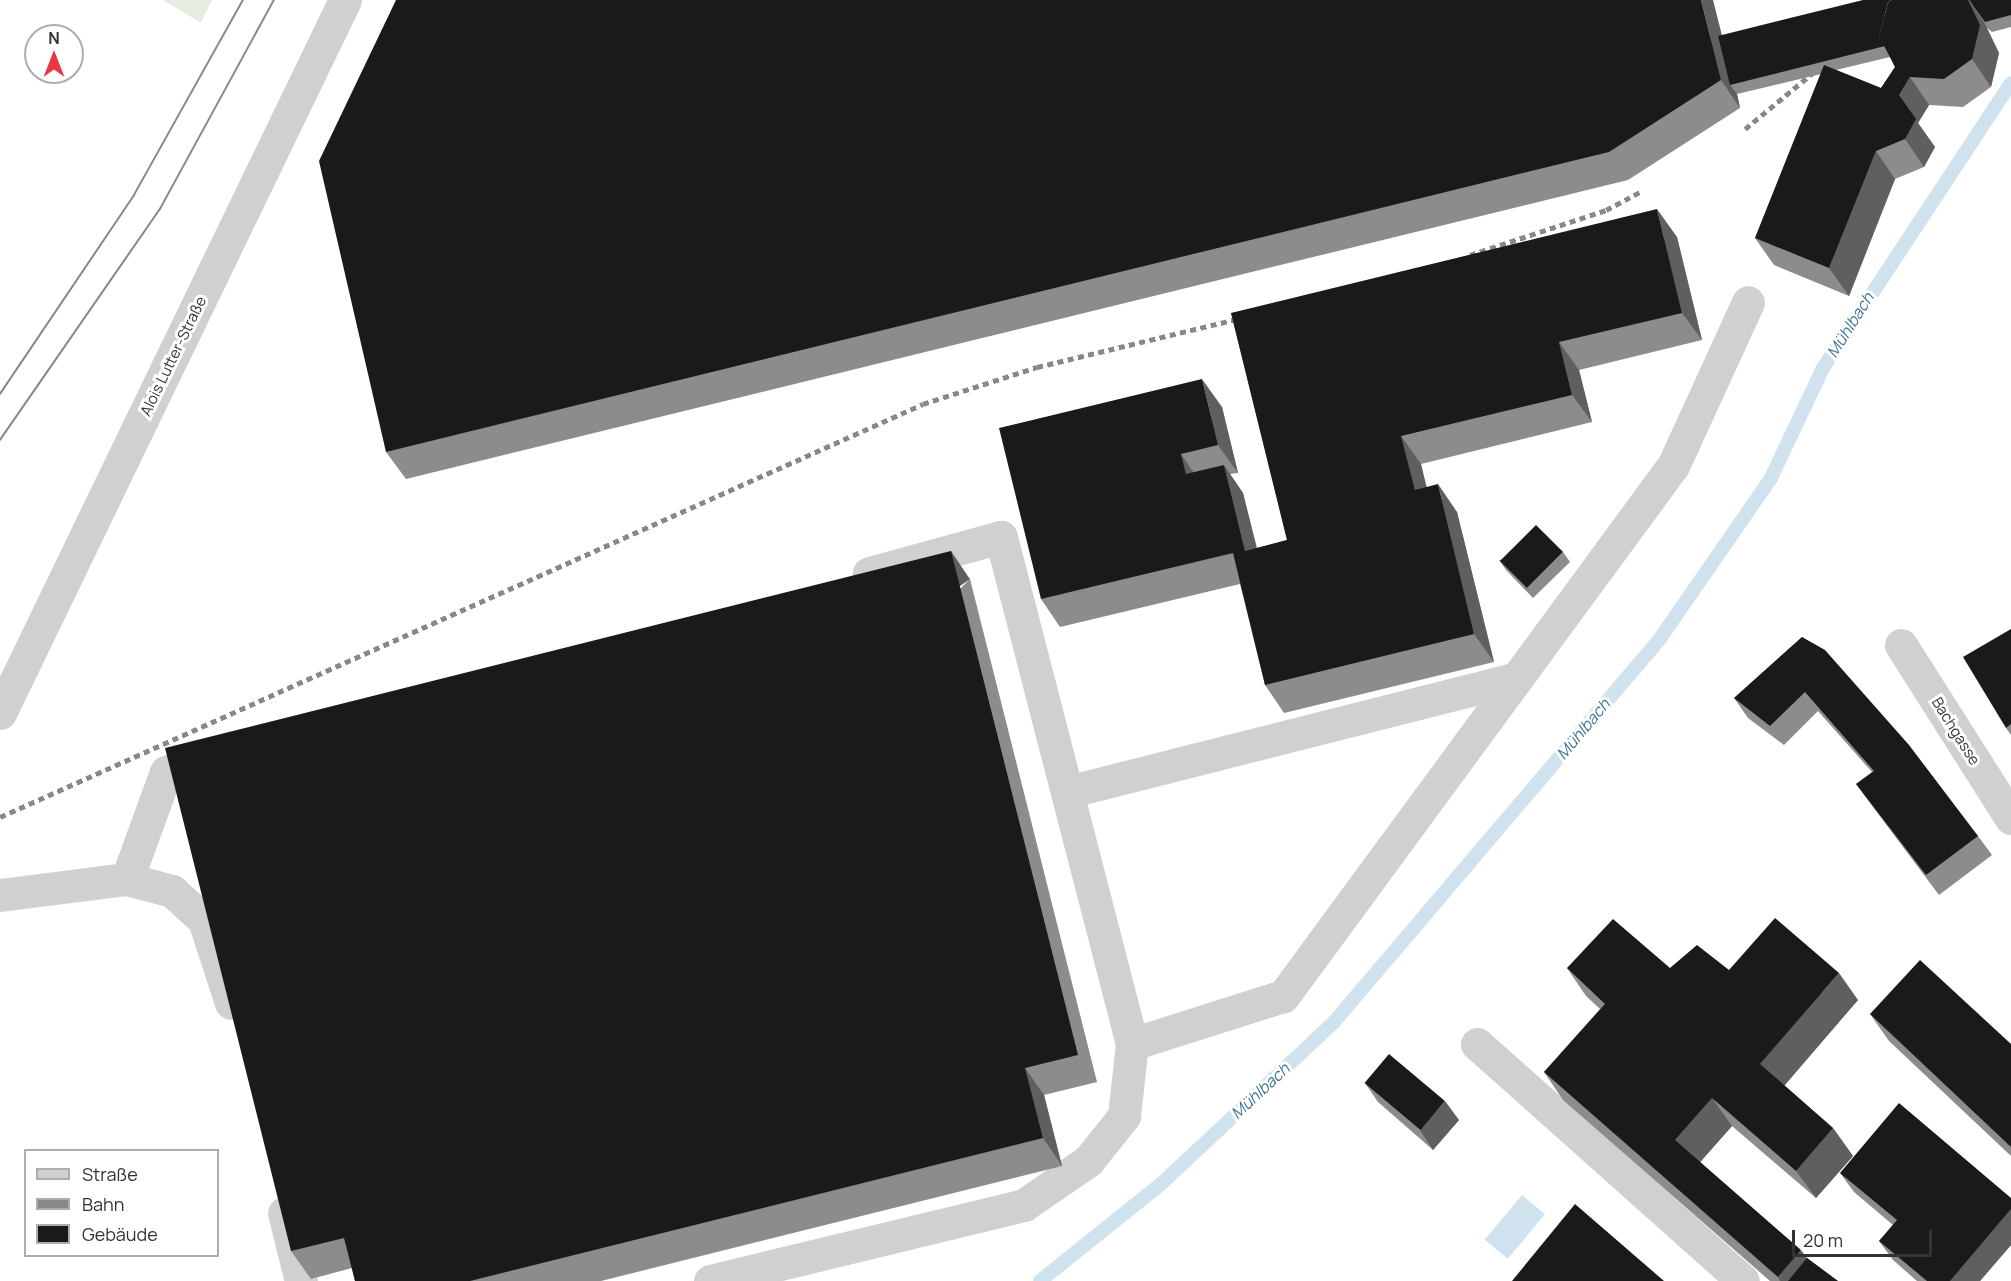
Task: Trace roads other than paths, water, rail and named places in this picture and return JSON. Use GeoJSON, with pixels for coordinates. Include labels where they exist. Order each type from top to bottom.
{"type":"FeatureCollection","features":[{"type":"Feature","properties":{"kind":"street","name":"Alois Lutter-Straße"},"geometry":{"type":"LineString","coordinates":[[0,713],[345,0]]}},
{"type":"Feature","properties":{"kind":"street"},"geometry":{"type":"LineString","coordinates":[[1132,1044],[1283,996],[1673,466],[1748,302]]}},
{"type":"Feature","properties":{"kind":"street"},"geometry":{"type":"LineString","coordinates":[[710,1281],[1024,1205],[1088,1161],[1124,1116],[1132,1044],[1000,537],[838,581]]}},
{"type":"Feature","properties":{"kind":"street","name":"Bachgasse"},"geometry":{"type":"LineString","coordinates":[[1901,645],[2011,818]]}},
{"type":"Feature","properties":{"kind":"street"},"geometry":{"type":"LineString","coordinates":[[1067,792],[1517,678]]}},
{"type":"Feature","properties":{"kind":"street"},"geometry":{"type":"LineString","coordinates":[[127,879],[166,772],[243,747]]}},
{"type":"Feature","properties":{"kind":"street"},"geometry":{"type":"LineString","coordinates":[[0,895],[127,879],[172,891],[204,920],[239,1034]]}},
{"type":"Feature","properties":{"kind":"street"},"geometry":{"type":"LineString","coordinates":[[1477,1044],[1743,1281]]}},
{"type":"Feature","properties":{"kind":"street"},"geometry":{"type":"LineString","coordinates":[[275,1180],[301,1281]]}},
{"type":"Feature","properties":{"kind":"water"},"geometry":{"type":"Polygon","coordinates":[[[1522,1195],[1545,1214],[1508,1259],[1485,1239],[1522,1195]]]}},
{"type":"Feature","properties":{"kind":"waterway","name":"Mühlbach"},"geometry":{"type":"LineString","coordinates":[[1040,1281],[1161,1184],[1334,1022],[1659,640],[1771,478],[1823,368],[2011,83]]}},
{"type":"Feature","properties":{"kind":"tram line"},"geometry":{"type":"LineString","coordinates":[[0,394],[134,195],[243,0]]}},
{"type":"Feature","properties":{"kind":"tram line"},"geometry":{"type":"LineString","coordinates":[[0,440],[160,209],[274,0]]}},
{"type":"Feature","properties":{"kind":"railway"},"geometry":{"type":"LineString","coordinates":[[1745,129],[1821,66]]}},
{"type":"Feature","properties":{"kind":"railway"},"geometry":{"type":"LineString","coordinates":[[1470,255],[1606,210],[1640,192]]}},
{"type":"Feature","properties":{"kind":"railway"},"geometry":{"type":"LineString","coordinates":[[0,817],[923,404],[1037,367],[1250,316]]}}]}
